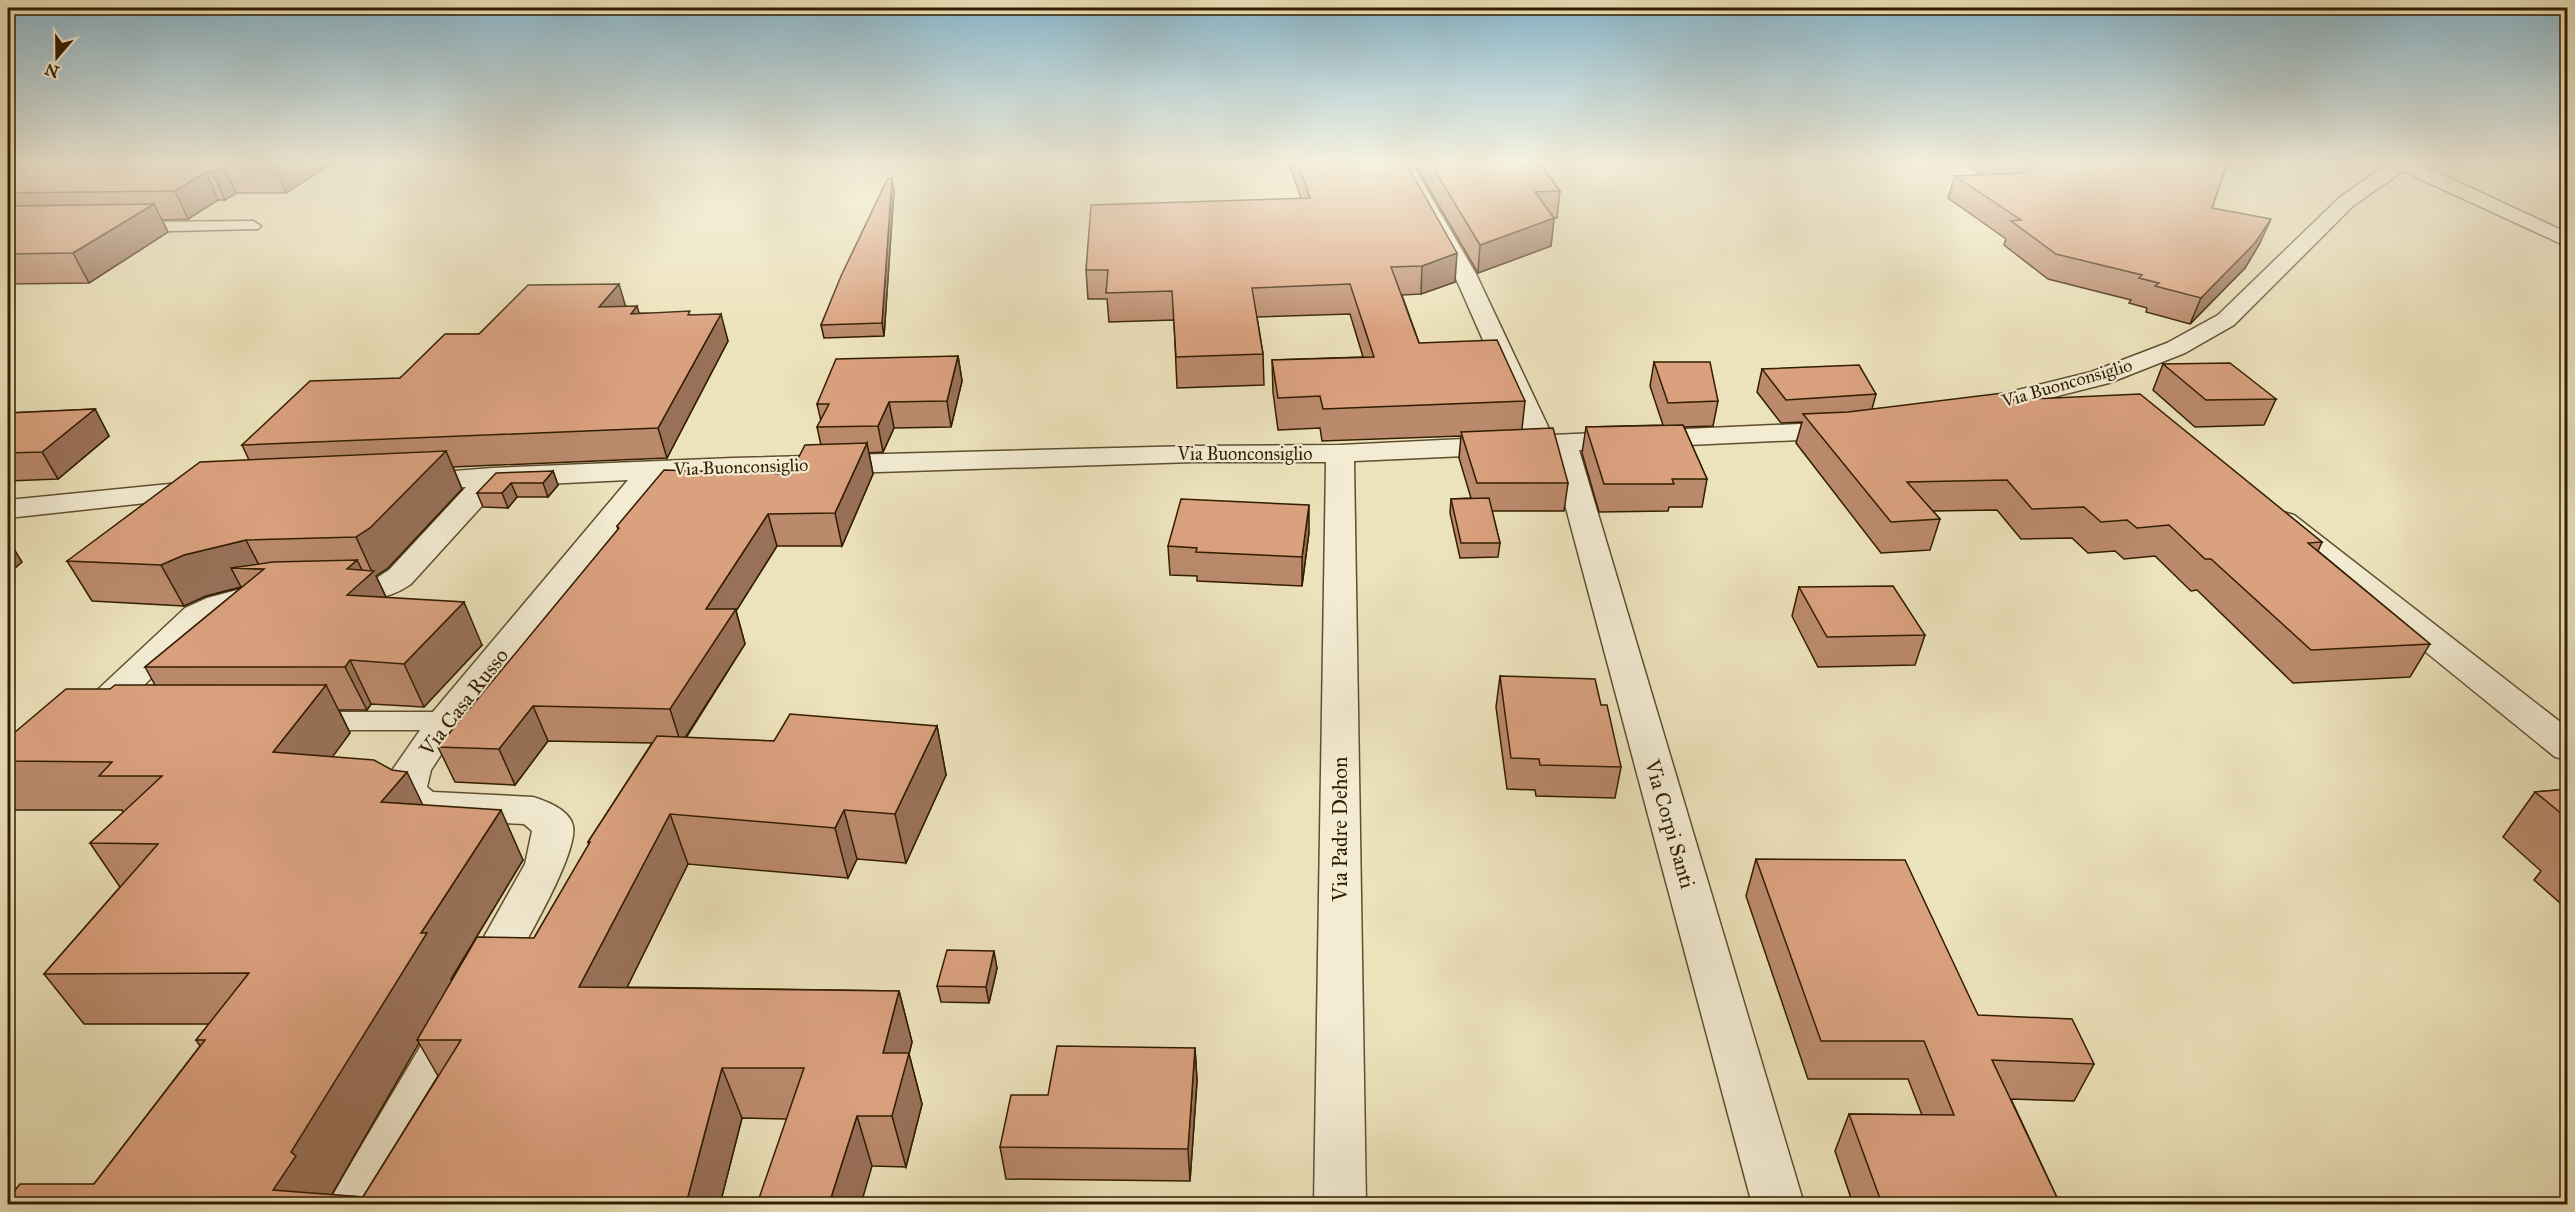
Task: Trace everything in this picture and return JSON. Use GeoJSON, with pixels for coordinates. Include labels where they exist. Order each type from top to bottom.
{"type":"FeatureCollection","features":[{"type":"Feature","properties":{"kind":"street","name":"Via Corpi Santi"},"geometry":{"type":"LineString","coordinates":[[1433,218],[1465,274],[1553,444],[1778,1204]]}},
{"type":"Feature","properties":{"kind":"street","name":"Via Buonconsiglio"},"geometry":{"type":"LineString","coordinates":[[1950,414],[2100,378],[2176,348],[2226,320],[2330,218]]}},
{"type":"Feature","properties":{"kind":"street"},"geometry":{"type":"LineString","coordinates":[[2519,218],[2568,241]]}},
{"type":"Feature","properties":{"kind":"street"},"geometry":{"type":"LineString","coordinates":[[2100,378],[2128,399]]}},
{"type":"Feature","properties":{"kind":"street","name":"Via Buonconsiglio"},"geometry":{"type":"LineString","coordinates":[[387,482],[652,470],[1193,454],[1340,453],[1840,431],[1872,426]]}},
{"type":"Feature","properties":{"kind":"street","name":"Via Padre Dehon"},"geometry":{"type":"LineString","coordinates":[[1340,453],[1340,1204]]}},
{"type":"Feature","properties":{"kind":"street","name":"Via Casa Russo"},"geometry":{"type":"LineString","coordinates":[[355,1204],[546,864],[553,826],[533,811],[423,805],[406,791],[412,769],[445,721],[652,470]]}},
{"type":"Feature","properties":{"kind":"street"},"geometry":{"type":"LineString","coordinates":[[76,730],[197,615],[219,605],[267,592],[383,589],[400,578],[492,477]]}},
{"type":"Feature","properties":{"kind":"street"},"geometry":{"type":"LineString","coordinates":[[8,509],[223,489]]}},
{"type":"Feature","properties":{"kind":"street"},"geometry":{"type":"LineString","coordinates":[[2264,506],[2568,748]]}},
{"type":"Feature","properties":{"kind":"lane"},"geometry":{"type":"LineString","coordinates":[[113,227],[253,226]]}},
{"type":"Feature","properties":{"kind":"lane"},"geometry":{"type":"LineString","coordinates":[[282,722],[445,721]]}},
{"type":"Feature","properties":{"kind":"lane"},"geometry":{"type":"LineString","coordinates":[[76,730],[119,722]]}},
{"type":"Feature","properties":{"kind":"building"},"geometry":{"type":"Polygon","coordinates":[[[8,218],[132,218],[73,253],[8,254],[8,234],[13,232],[8,232],[8,218]]]}},
{"type":"Feature","properties":{"kind":"building"},"geometry":{"type":"Polygon","coordinates":[[[869,218],[889,218],[882,323],[821,325],[869,218]]]}},
{"type":"Feature","properties":{"kind":"building"},"geometry":{"type":"Polygon","coordinates":[[[1090,218],[1437,218],[1457,253],[1422,266],[1391,267],[1419,343],[1497,340],[1525,401],[1323,409],[1320,396],[1278,398],[1272,360],[1374,357],[1350,284],[1252,288],[1263,354],[1176,357],[1172,291],[1106,293],[1108,270],[1086,270],[1090,218]]]}},
{"type":"Feature","properties":{"kind":"building"},"geometry":{"type":"Polygon","coordinates":[[[1463,218],[1554,218],[1480,245],[1463,218]]]}},
{"type":"Feature","properties":{"kind":"building"},"geometry":{"type":"Polygon","coordinates":[[[2017,218],[2271,219],[2255,243],[2201,298],[2155,286],[2159,283],[2139,278],[2142,275],[2056,254],[2011,221],[2021,220],[2017,218]]]}},
{"type":"Feature","properties":{"kind":"building"},"geometry":{"type":"Polygon","coordinates":[[[619,284],[599,307],[637,306],[631,314],[690,311],[688,315],[721,314],[658,428],[242,445],[310,381],[400,378],[445,334],[479,334],[528,285],[619,284]]]}},
{"type":"Feature","properties":{"kind":"building"},"geometry":{"type":"Polygon","coordinates":[[[958,356],[947,401],[889,402],[878,426],[817,427],[829,404],[817,404],[836,359],[958,356]]]}},
{"type":"Feature","properties":{"kind":"building"},"geometry":{"type":"Polygon","coordinates":[[[1654,362],[1710,362],[1718,401],[1668,403],[1654,362]]]}},
{"type":"Feature","properties":{"kind":"building"},"geometry":{"type":"Polygon","coordinates":[[[2230,363],[2276,399],[2206,400],[2163,364],[2230,363]]]}},
{"type":"Feature","properties":{"kind":"building"},"geometry":{"type":"Polygon","coordinates":[[[1859,365],[1876,394],[1786,400],[1762,369],[1859,365]]]}},
{"type":"Feature","properties":{"kind":"building"},"geometry":{"type":"Polygon","coordinates":[[[2003,393],[2011,400],[2140,394],[2322,542],[2308,543],[2430,644],[2311,650],[2211,559],[2205,559],[2169,525],[2137,528],[2127,520],[2101,522],[2084,507],[2032,509],[2007,480],[1907,482],[1940,519],[1891,522],[1803,414],[1848,412],[2003,393]]]}},
{"type":"Feature","properties":{"kind":"building"},"geometry":{"type":"Polygon","coordinates":[[[95,409],[42,452],[8,453],[8,413],[95,409]]]}},
{"type":"Feature","properties":{"kind":"building"},"geometry":{"type":"Polygon","coordinates":[[[1683,425],[1707,479],[1672,479],[1674,484],[1604,484],[1586,427],[1683,425]]]}},
{"type":"Feature","properties":{"kind":"building"},"geometry":{"type":"Polygon","coordinates":[[[1553,428],[1568,483],[1477,483],[1461,432],[1553,428]]]}},
{"type":"Feature","properties":{"kind":"building"},"geometry":{"type":"Polygon","coordinates":[[[867,443],[835,513],[768,514],[706,609],[736,609],[670,709],[533,706],[499,749],[438,747],[664,470],[790,474],[805,445],[867,443]]]}},
{"type":"Feature","properties":{"kind":"building"},"geometry":{"type":"Polygon","coordinates":[[[446,451],[370,528],[356,537],[246,540],[184,555],[161,565],[67,561],[200,462],[446,451]]]}},
{"type":"Feature","properties":{"kind":"building"},"geometry":{"type":"Polygon","coordinates":[[[553,471],[543,483],[511,483],[502,493],[477,493],[496,473],[553,471]]]}},
{"type":"Feature","properties":{"kind":"building"},"geometry":{"type":"Polygon","coordinates":[[[1489,498],[1500,543],[1461,543],[1451,499],[1489,498]]]}},
{"type":"Feature","properties":{"kind":"building"},"geometry":{"type":"Polygon","coordinates":[[[1181,499],[1309,505],[1302,557],[1196,552],[1197,548],[1168,546],[1181,499]]]}},
{"type":"Feature","properties":{"kind":"building"},"geometry":{"type":"Polygon","coordinates":[[[357,560],[347,569],[374,571],[347,595],[464,602],[404,664],[350,660],[345,667],[145,667],[264,569],[231,568],[273,562],[357,560]]]}},
{"type":"Feature","properties":{"kind":"building"},"geometry":{"type":"Polygon","coordinates":[[[1893,586],[1925,635],[1827,637],[1799,587],[1893,586]]]}},
{"type":"Feature","properties":{"kind":"building"},"geometry":{"type":"Polygon","coordinates":[[[1500,676],[1595,679],[1601,705],[1607,705],[1621,767],[1540,765],[1539,759],[1511,758],[1500,676]]]}},
{"type":"Feature","properties":{"kind":"building"},"geometry":{"type":"Polygon","coordinates":[[[115,685],[326,685],[273,752],[374,760],[392,770],[407,772],[381,802],[501,810],[421,933],[427,933],[291,1152],[296,1156],[273,1190],[363,1197],[461,1040],[417,1040],[477,937],[534,938],[590,842],[588,842],[657,736],[774,741],[790,714],[937,726],[895,814],[844,810],[835,828],[670,814],[579,987],[899,991],[883,1053],[909,1053],[892,1116],[857,1116],[829,1204],[757,1204],[804,1068],[722,1068],[686,1204],[8,1204],[8,1199],[20,1184],[94,1184],[205,1040],[196,1040],[249,973],[44,974],[158,844],[90,843],[162,776],[99,776],[112,762],[8,761],[8,738],[66,689],[110,689],[115,685]]]}},
{"type":"Feature","properties":{"kind":"building"},"geometry":{"type":"Polygon","coordinates":[[[2568,789],[2568,819],[2535,792],[2568,789]]]}},
{"type":"Feature","properties":{"kind":"building"},"geometry":{"type":"Polygon","coordinates":[[[1756,859],[1905,860],[1978,1015],[2072,1019],[2094,1064],[1992,1060],[2060,1204],[1882,1204],[1849,1114],[1954,1115],[1924,1041],[1821,1041],[1756,859]]]}},
{"type":"Feature","properties":{"kind":"building"},"geometry":{"type":"Polygon","coordinates":[[[947,950],[994,951],[986,987],[937,986],[947,950]]]}},
{"type":"Feature","properties":{"kind":"building"},"geometry":{"type":"Polygon","coordinates":[[[1057,1046],[1195,1048],[1188,1149],[1000,1147],[1011,1095],[1048,1095],[1057,1046]]]}}]}
